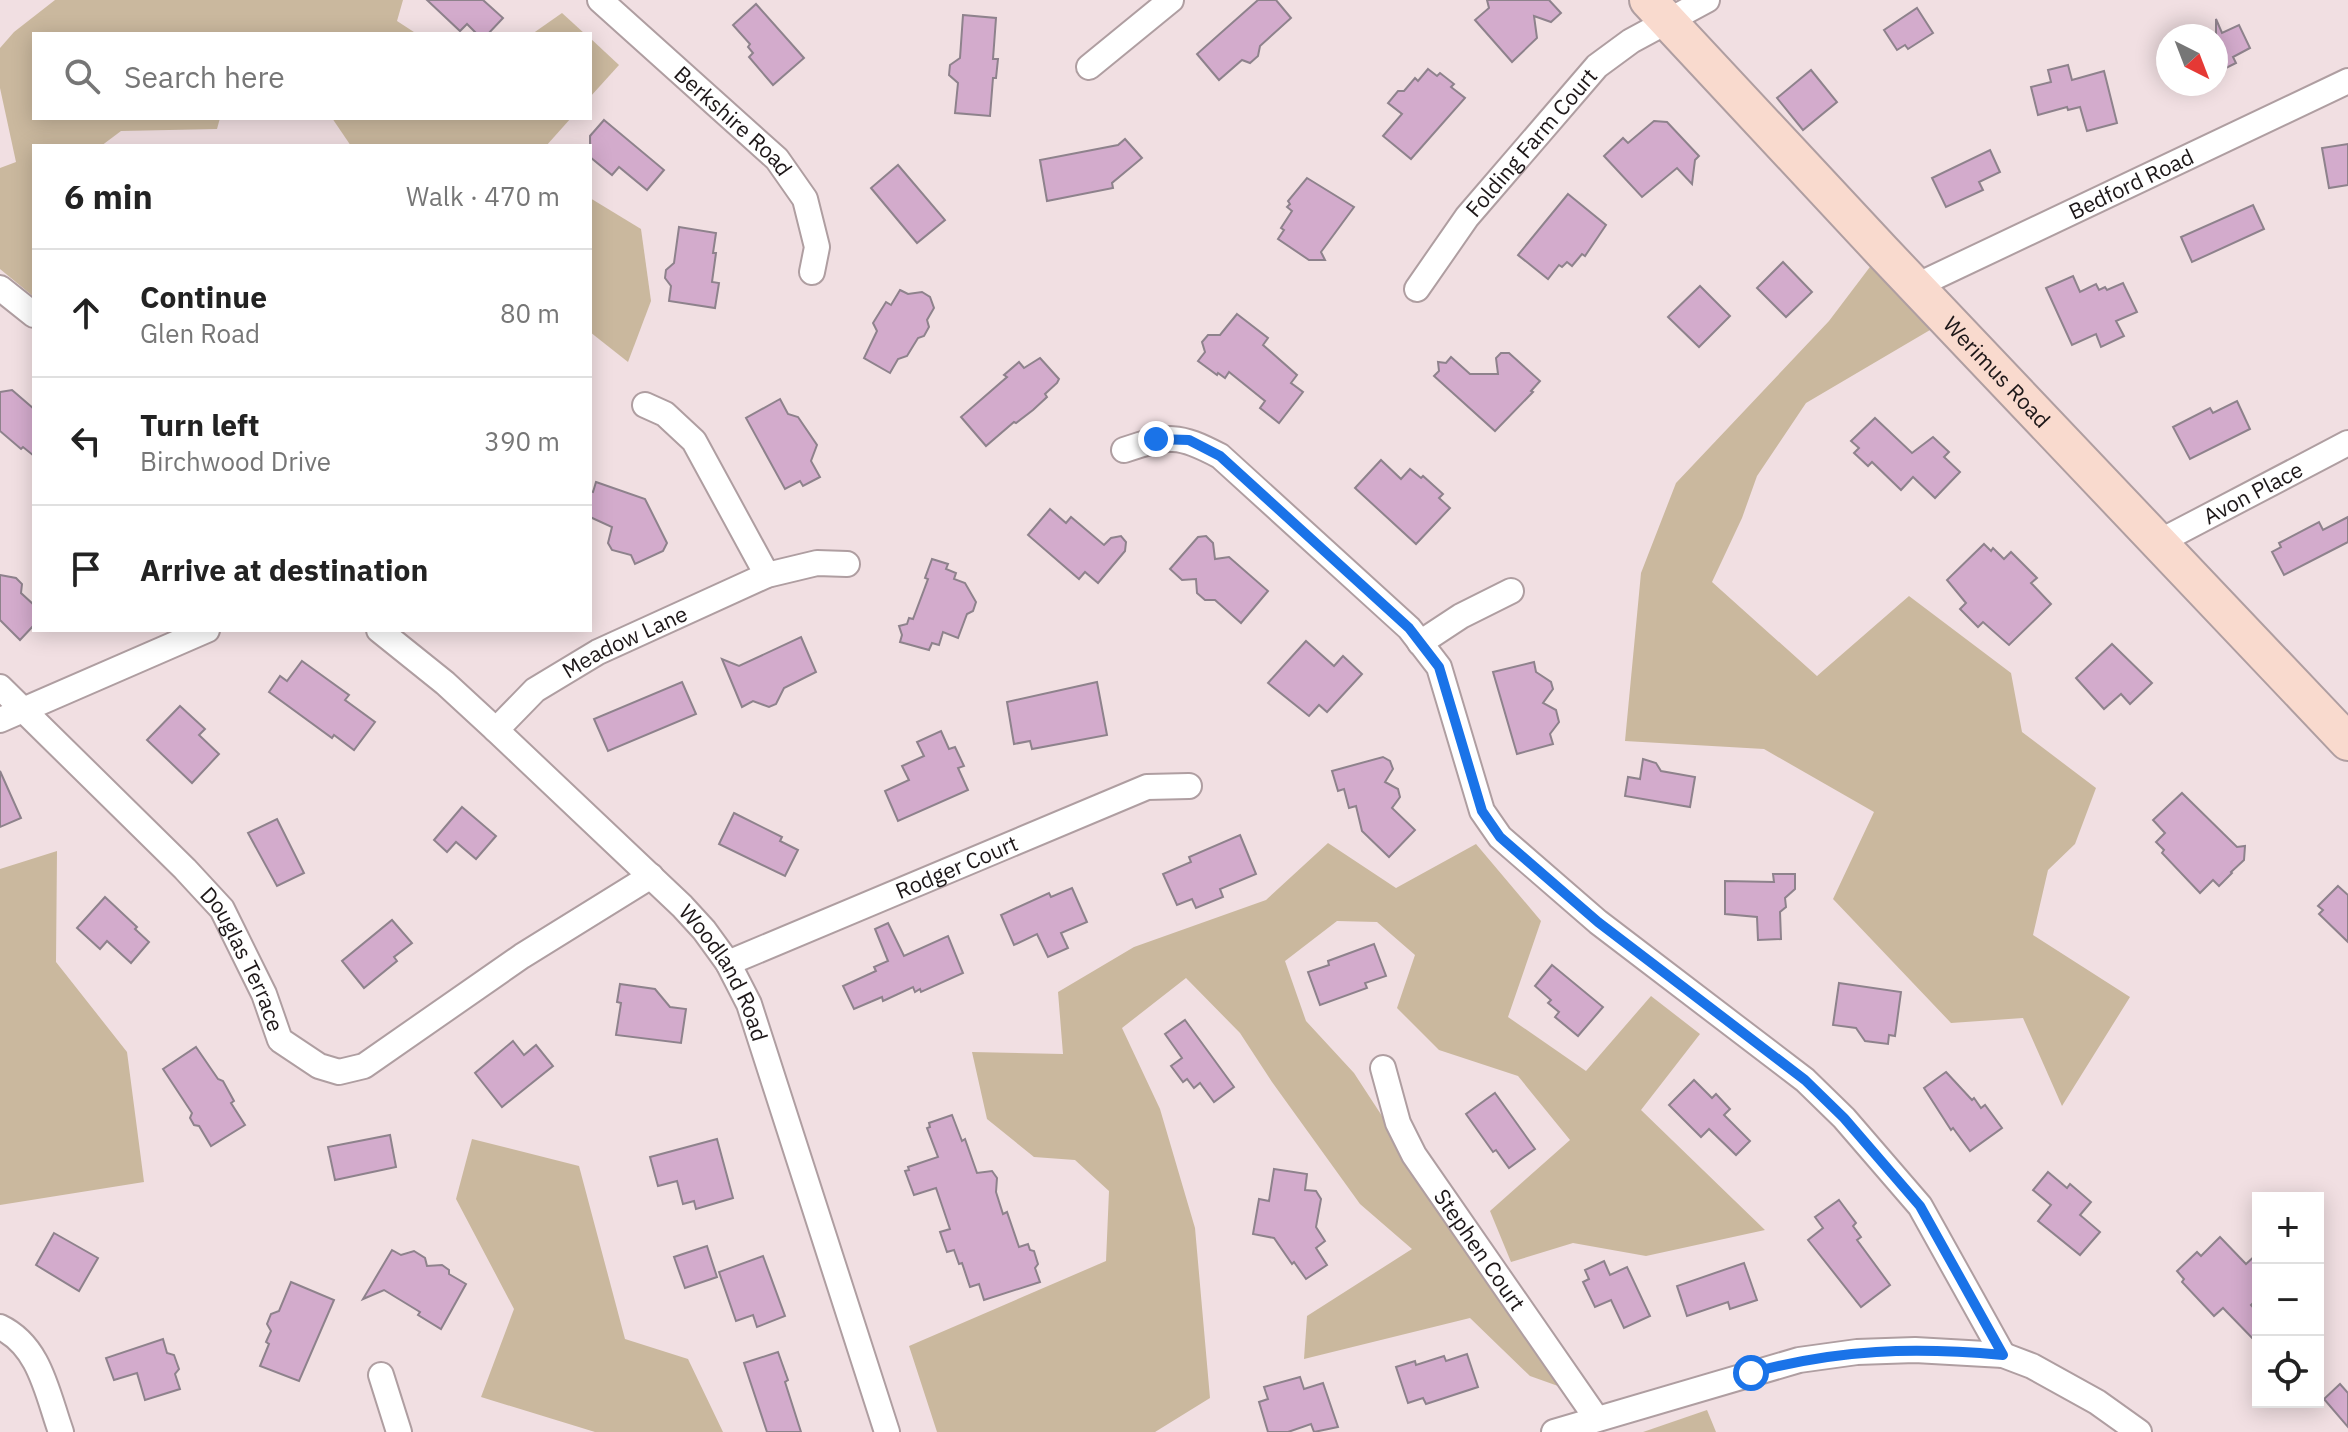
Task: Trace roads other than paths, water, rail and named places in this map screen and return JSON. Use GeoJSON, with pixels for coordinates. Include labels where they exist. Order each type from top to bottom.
{"type":"FeatureCollection","features":[{"type":"Feature","properties":{"kind":"main road","name":"Werimus Road"},"geometry":{"type":"LineString","coordinates":[[1657,10],[2348,742]]}},
{"type":"Feature","properties":{"kind":"street","name":"Berkshire Road"},"geometry":{"type":"LineString","coordinates":[[600,0],[777,159],[805,199],[817,247],[812,272]]}},
{"type":"Feature","properties":{"kind":"street"},"geometry":{"type":"LineString","coordinates":[[1089,67],[1171,0]]}},
{"type":"Feature","properties":{"kind":"street","name":"Folding Farm Court"},"geometry":{"type":"LineString","coordinates":[[1417,289],[1467,217],[1597,66],[1631,41],[1657,10],[1707,0]]}},
{"type":"Feature","properties":{"kind":"street","name":"Bedford Road"},"geometry":{"type":"LineString","coordinates":[[1916,286],[2348,81]]}},
{"type":"Feature","properties":{"kind":"street"},"geometry":{"type":"LineString","coordinates":[[0,288],[32,313]]}},
{"type":"Feature","properties":{"kind":"street"},"geometry":{"type":"LineString","coordinates":[[645,405],[665,414],[694,441],[767,575]]}},
{"type":"Feature","properties":{"kind":"street"},"geometry":{"type":"LineString","coordinates":[[1124,450],[1156,439],[1189,440],[1220,456],[1409,628],[1439,667],[1482,811],[1500,837],[1598,922],[1805,1080],[1844,1118],[1920,1206],[2003,1355]]}},
{"type":"Feature","properties":{"kind":"street","name":"Avon Place"},"geometry":{"type":"LineString","coordinates":[[2159,542],[2348,443]]}},
{"type":"Feature","properties":{"kind":"street","name":"Meadow Lane"},"geometry":{"type":"LineString","coordinates":[[496,730],[535,690],[598,652],[767,575],[817,563],[847,564]]}},
{"type":"Feature","properties":{"kind":"street"},"geometry":{"type":"LineString","coordinates":[[1420,643],[1461,616],[1511,591]]}},
{"type":"Feature","properties":{"kind":"street"},"geometry":{"type":"LineString","coordinates":[[0,720],[202,632]]}},
{"type":"Feature","properties":{"kind":"street","name":"Woodland Road"},"geometry":{"type":"LineString","coordinates":[[381,632],[445,683],[651,876],[704,930],[728,963],[749,1004],[887,1432]]}},
{"type":"Feature","properties":{"kind":"street","name":"Douglas Terrace"},"geometry":{"type":"LineString","coordinates":[[0,687],[222,909],[264,994],[280,1040],[319,1066],[339,1072],[364,1066],[522,956],[651,876]]}},
{"type":"Feature","properties":{"kind":"street","name":"Rodger Court"},"geometry":{"type":"LineString","coordinates":[[728,963],[1147,787],[1189,786]]}},
{"type":"Feature","properties":{"kind":"street","name":"Stephen Court"},"geometry":{"type":"LineString","coordinates":[[1383,1068],[1398,1123],[1414,1155],[1597,1419]]}},
{"type":"Feature","properties":{"kind":"street"},"geometry":{"type":"LineString","coordinates":[[0,1327],[15,1334],[28,1347],[61,1432]]}},
{"type":"Feature","properties":{"kind":"street"},"geometry":{"type":"LineString","coordinates":[[1554,1432],[1799,1360],[1886,1351],[2003,1355],[2032,1366],[2097,1402],[2139,1432]]}},
{"type":"Feature","properties":{"kind":"street"},"geometry":{"type":"LineString","coordinates":[[381,1375],[399,1432]]}}]}
